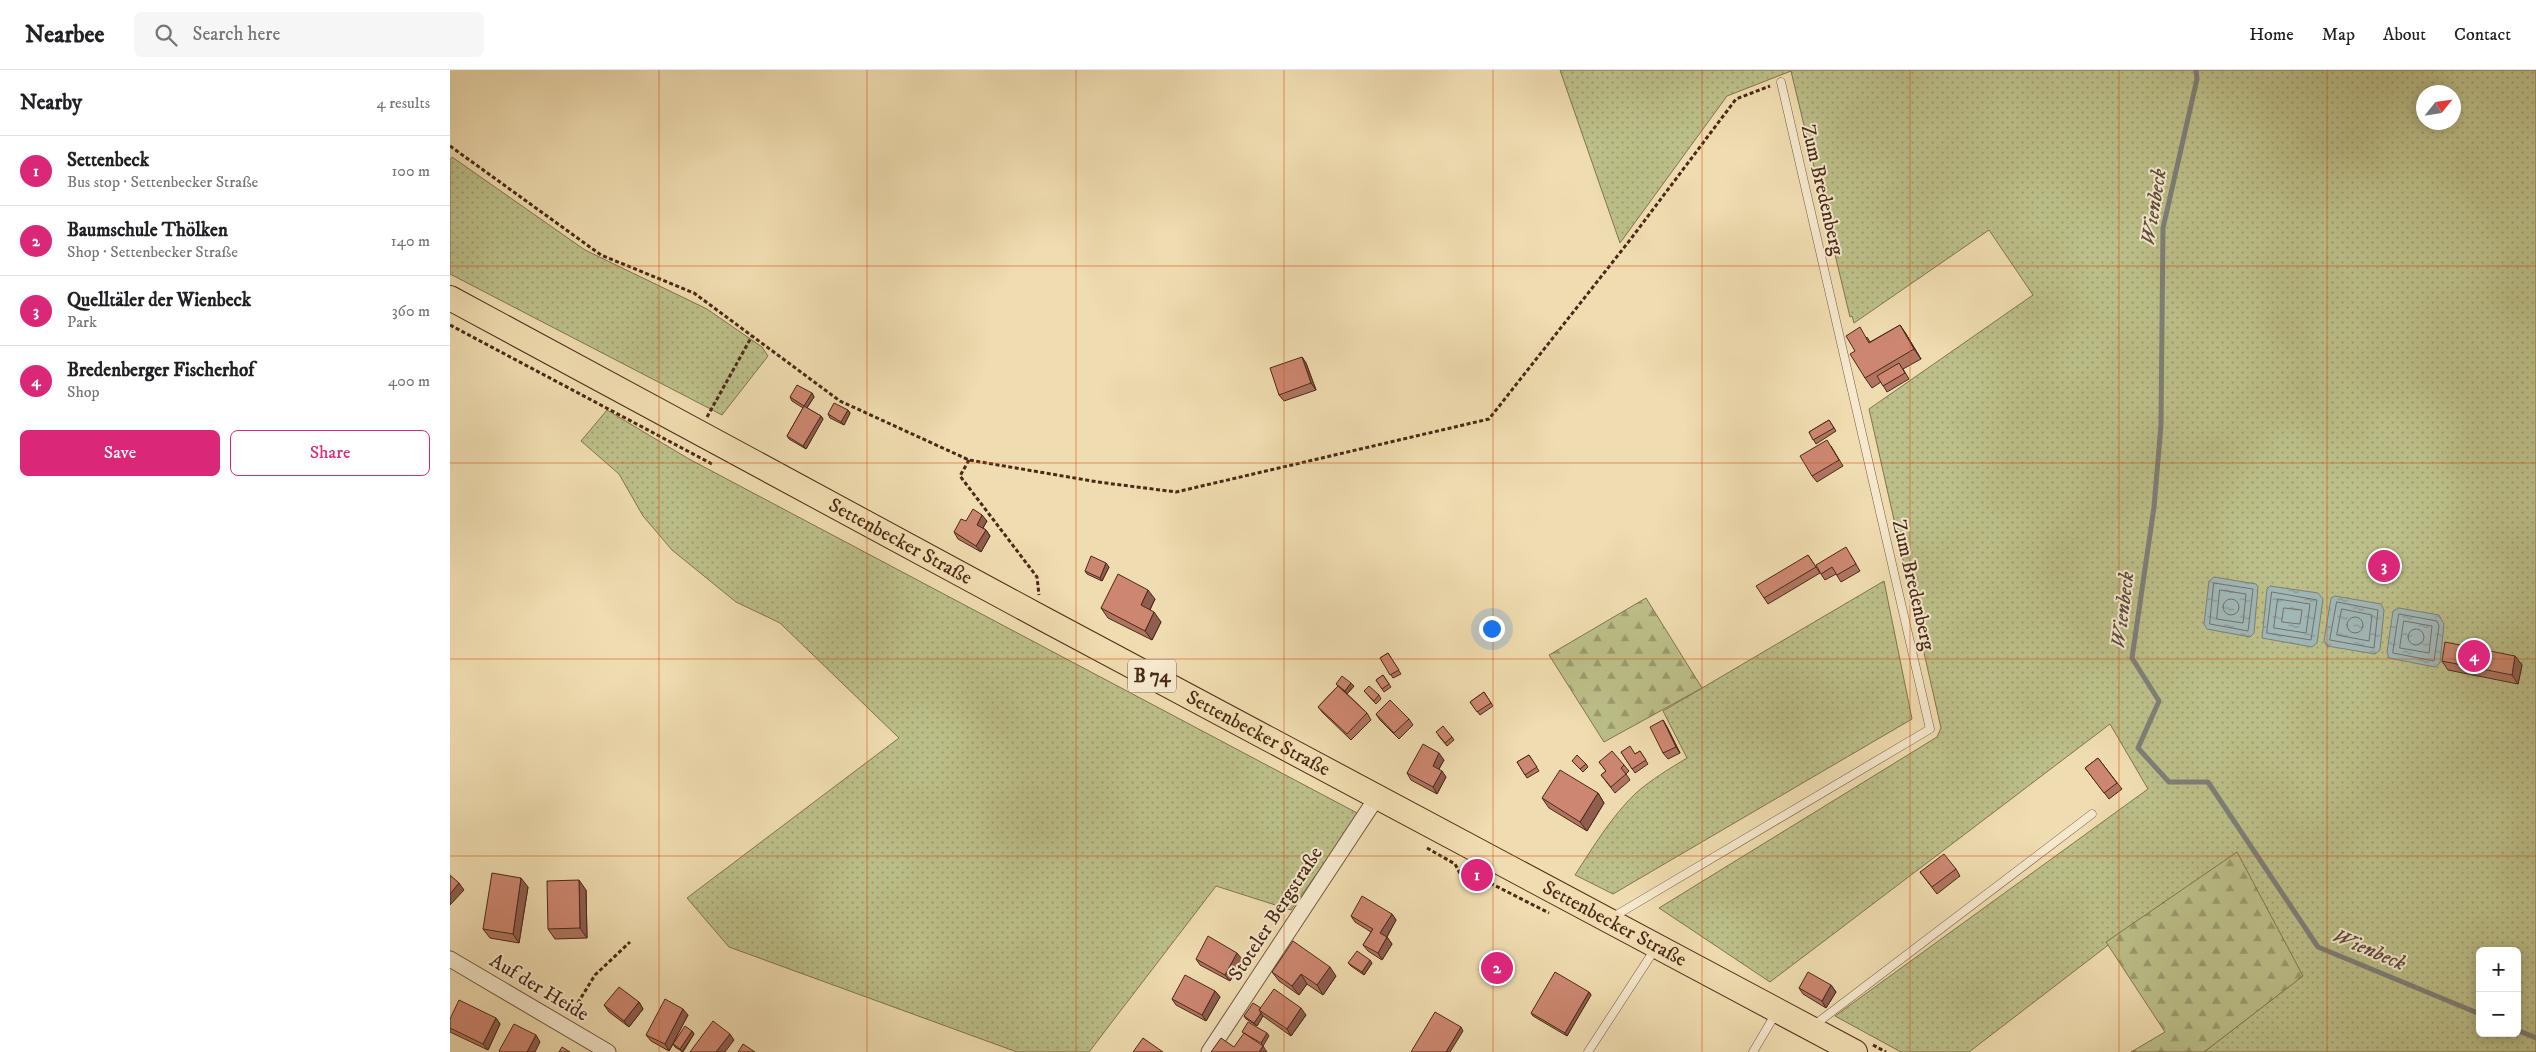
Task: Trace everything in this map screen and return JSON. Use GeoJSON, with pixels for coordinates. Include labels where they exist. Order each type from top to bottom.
{"type":"FeatureCollection","features":[{"type":"Feature","properties":{"kind":"main road","name":"Settenbecker Straße"},"geometry":{"type":"LineString","coordinates":[[450,298],[1042,618],[1855,1052]]}},
{"type":"Feature","properties":{"kind":"street","name":"Stoteler Bergstraße"},"geometry":{"type":"LineString","coordinates":[[1209,1052],[1377,797]]}},
{"type":"Feature","properties":{"kind":"street","name":"Auf der Heide"},"geometry":{"type":"LineString","coordinates":[[450,959],[608,1052]]}},
{"type":"Feature","properties":{"kind":"lane","name":"Zum Bredenberg"},"geometry":{"type":"LineString","coordinates":[[1607,920],[1930,729],[1780,82]]}},
{"type":"Feature","properties":{"kind":"lane"},"geometry":{"type":"LineString","coordinates":[[1810,1028],[2092,814]]}},
{"type":"Feature","properties":{"kind":"lane"},"geometry":{"type":"LineString","coordinates":[[1588,1052],[1657,947]]}},
{"type":"Feature","properties":{"kind":"lane"},"geometry":{"type":"LineString","coordinates":[[1753,1052],[1778,1010]]}},
{"type":"Feature","properties":{"kind":"path"},"geometry":{"type":"LineString","coordinates":[[450,146],[601,255],[694,293],[840,401],[969,460],[1098,482],[1176,492],[1489,420],[1630,240],[1736,99],[1780,82]]}},
{"type":"Feature","properties":{"kind":"path"},"geometry":{"type":"LineString","coordinates":[[707,418],[752,336]]}},
{"type":"Feature","properties":{"kind":"path"},"geometry":{"type":"LineString","coordinates":[[969,460],[960,476],[1038,577],[1042,618]]}},
{"type":"Feature","properties":{"kind":"path"},"geometry":{"type":"LineString","coordinates":[[564,1026],[595,975],[630,942]]}},
{"type":"Feature","properties":{"kind":"green space"},"geometry":{"type":"Polygon","coordinates":[[[1560,70],[2536,70],[2536,1052],[2204,1052],[2302,976],[2163,903],[1969,1052],[1901,1052],[1835,1016],[2148,789],[2110,724],[1770,982],[1659,908],[1937,737],[1941,728],[1869,409],[2033,295],[1989,230],[1854,323],[1852,316],[1850,317],[1791,71],[1727,96],[1620,243],[1560,70]]]}},
{"type":"Feature","properties":{"kind":"green space"},"geometry":{"type":"Polygon","coordinates":[[[452,157],[585,250],[707,309],[762,347],[768,356],[722,415],[450,274],[450,160],[452,157]]]}},
{"type":"Feature","properties":{"kind":"green space"},"geometry":{"type":"Polygon","coordinates":[[[607,410],[689,459],[1359,814],[1291,910],[1216,886],[1089,1052],[1017,1052],[729,947],[687,898],[899,738],[780,623],[736,602],[672,550],[643,516],[619,474],[581,441],[607,410]]]}},
{"type":"Feature","properties":{"kind":"green space"},"geometry":{"type":"Polygon","coordinates":[[[1884,581],[1912,719],[1613,894],[1575,875],[1603,832],[1627,802],[1648,783],[1687,758],[1663,711],[1884,581]]]}},
{"type":"Feature","properties":{"kind":"green space"},"geometry":{"type":"Polygon","coordinates":[[[1646,598],[1702,688],[1604,742],[1549,655],[1646,598]]]}},
{"type":"Feature","properties":{"kind":"green space"},"geometry":{"type":"Polygon","coordinates":[[[2237,852],[2303,976],[2204,1052],[2131,1052],[2165,1032],[2106,942],[2237,852]]]}},
{"type":"Feature","properties":{"kind":"water"},"geometry":{"type":"Polygon","coordinates":[[[2214,577],[2256,584],[2258,587],[2254,633],[2250,637],[2207,629],[2204,624],[2209,581],[2214,577]]]}},
{"type":"Feature","properties":{"kind":"water"},"geometry":{"type":"Polygon","coordinates":[[[2270,586],[2318,593],[2323,599],[2317,643],[2312,647],[2262,638],[2267,589],[2270,586]]]}},
{"type":"Feature","properties":{"kind":"water"},"geometry":{"type":"Polygon","coordinates":[[[2335,596],[2381,604],[2384,610],[2380,650],[2375,654],[2327,646],[2324,641],[2331,598],[2335,596]]]}},
{"type":"Feature","properties":{"kind":"water"},"geometry":{"type":"Polygon","coordinates":[[[2399,608],[2439,615],[2444,624],[2440,663],[2435,667],[2389,658],[2387,652],[2393,611],[2399,608]]]}},
{"type":"Feature","properties":{"kind":"building"},"geometry":{"type":"Polygon","coordinates":[[[1900,325],[1914,349],[1865,378],[1850,354],[1855,351],[1846,336],[1860,327],[1869,343],[1900,325]]]}},
{"type":"Feature","properties":{"kind":"building"},"geometry":{"type":"Polygon","coordinates":[[[1302,357],[1311,383],[1279,395],[1270,368],[1302,357]]]}},
{"type":"Feature","properties":{"kind":"building"},"geometry":{"type":"Polygon","coordinates":[[[1899,363],[1905,373],[1883,386],[1877,376],[1899,363]]]}},
{"type":"Feature","properties":{"kind":"building"},"geometry":{"type":"Polygon","coordinates":[[[797,385],[812,393],[804,406],[790,397],[797,385]]]}},
{"type":"Feature","properties":{"kind":"building"},"geometry":{"type":"Polygon","coordinates":[[[834,403],[848,410],[841,422],[828,414],[834,403]]]}},
{"type":"Feature","properties":{"kind":"building"},"geometry":{"type":"Polygon","coordinates":[[[804,406],[821,416],[803,446],[787,436],[804,406]]]}},
{"type":"Feature","properties":{"kind":"building"},"geometry":{"type":"Polygon","coordinates":[[[1829,420],[1834,428],[1813,440],[1809,432],[1829,420]]]}},
{"type":"Feature","properties":{"kind":"building"},"geometry":{"type":"Polygon","coordinates":[[[1827,440],[1839,460],[1812,476],[1800,456],[1827,440]]]}},
{"type":"Feature","properties":{"kind":"building"},"geometry":{"type":"Polygon","coordinates":[[[973,509],[982,515],[977,525],[986,530],[976,546],[954,532],[961,519],[966,521],[973,509]]]}},
{"type":"Feature","properties":{"kind":"building"},"geometry":{"type":"Polygon","coordinates":[[[1846,547],[1856,564],[1837,575],[1832,567],[1821,574],[1816,565],[1846,547]]]}},
{"type":"Feature","properties":{"kind":"building"},"geometry":{"type":"Polygon","coordinates":[[[1808,555],[1816,567],[1764,598],[1756,586],[1808,555]]]}},
{"type":"Feature","properties":{"kind":"building"},"geometry":{"type":"Polygon","coordinates":[[[1091,556],[1106,563],[1100,578],[1085,571],[1091,556]]]}},
{"type":"Feature","properties":{"kind":"building"},"geometry":{"type":"Polygon","coordinates":[[[1118,574],[1148,590],[1141,605],[1154,612],[1145,631],[1101,608],[1118,574]]]}},
{"type":"Feature","properties":{"kind":"building"},"geometry":{"type":"Polygon","coordinates":[[[2445,642],[2515,656],[2512,675],[2442,661],[2445,642]]]}},
{"type":"Feature","properties":{"kind":"building"},"geometry":{"type":"Polygon","coordinates":[[[1388,653],[1399,670],[1390,675],[1380,658],[1388,653]]]}},
{"type":"Feature","properties":{"kind":"building"},"geometry":{"type":"Polygon","coordinates":[[[1383,675],[1389,684],[1382,689],[1376,680],[1383,675]]]}},
{"type":"Feature","properties":{"kind":"building"},"geometry":{"type":"Polygon","coordinates":[[[1342,676],[1351,683],[1345,691],[1336,684],[1342,676]]]}},
{"type":"Feature","properties":{"kind":"building"},"geometry":{"type":"Polygon","coordinates":[[[1338,686],[1367,713],[1347,734],[1318,707],[1338,686]]]}},
{"type":"Feature","properties":{"kind":"building"},"geometry":{"type":"Polygon","coordinates":[[[1369,686],[1379,695],[1374,701],[1364,691],[1369,686]]]}},
{"type":"Feature","properties":{"kind":"building"},"geometry":{"type":"Polygon","coordinates":[[[1484,692],[1491,703],[1477,712],[1470,702],[1484,692]]]}},
{"type":"Feature","properties":{"kind":"building"},"geometry":{"type":"Polygon","coordinates":[[[1390,700],[1409,719],[1394,733],[1376,714],[1390,700]]]}},
{"type":"Feature","properties":{"kind":"building"},"geometry":{"type":"Polygon","coordinates":[[[1663,720],[1676,747],[1663,753],[1650,727],[1663,720]]]}},
{"type":"Feature","properties":{"kind":"building"},"geometry":{"type":"Polygon","coordinates":[[[1443,726],[1452,737],[1445,743],[1436,732],[1443,726]]]}},
{"type":"Feature","properties":{"kind":"building"},"geometry":{"type":"Polygon","coordinates":[[[1423,744],[1439,753],[1433,766],[1442,771],[1433,787],[1407,773],[1423,744]]]}},
{"type":"Feature","properties":{"kind":"building"},"geometry":{"type":"Polygon","coordinates":[[[1630,746],[1635,754],[1640,751],[1646,760],[1632,769],[1621,752],[1630,746]]]}},
{"type":"Feature","properties":{"kind":"building"},"geometry":{"type":"Polygon","coordinates":[[[1612,751],[1624,765],[1621,768],[1626,774],[1611,787],[1601,775],[1606,771],[1599,762],[1612,751]]]}},
{"type":"Feature","properties":{"kind":"building"},"geometry":{"type":"Polygon","coordinates":[[[1529,755],[1537,767],[1525,775],[1517,762],[1529,755]]]}},
{"type":"Feature","properties":{"kind":"building"},"geometry":{"type":"Polygon","coordinates":[[[1577,755],[1586,764],[1580,769],[1572,761],[1577,755]]]}},
{"type":"Feature","properties":{"kind":"building"},"geometry":{"type":"Polygon","coordinates":[[[2098,758],[2117,783],[2104,793],[2085,768],[2098,758]]]}},
{"type":"Feature","properties":{"kind":"building"},"geometry":{"type":"Polygon","coordinates":[[[1560,770],[1598,793],[1580,822],[1542,798],[1560,770]]]}},
{"type":"Feature","properties":{"kind":"building"},"geometry":{"type":"Polygon","coordinates":[[[1944,854],[1956,869],[1932,887],[1920,872],[1944,854]]]}},
{"type":"Feature","properties":{"kind":"building"},"geometry":{"type":"Polygon","coordinates":[[[492,873],[521,878],[513,934],[483,929],[492,873]]]}},
{"type":"Feature","properties":{"kind":"building"},"geometry":{"type":"Polygon","coordinates":[[[450,875],[459,883],[450,894],[450,875]]]}},
{"type":"Feature","properties":{"kind":"building"},"geometry":{"type":"Polygon","coordinates":[[[579,880],[580,928],[548,929],[547,881],[579,880]]]}},
{"type":"Feature","properties":{"kind":"building"},"geometry":{"type":"Polygon","coordinates":[[[1362,896],[1392,914],[1380,933],[1387,937],[1378,953],[1363,945],[1373,929],[1351,916],[1362,896]]]}},
{"type":"Feature","properties":{"kind":"building"},"geometry":{"type":"Polygon","coordinates":[[[1208,936],[1237,953],[1225,975],[1196,959],[1208,936]]]}},
{"type":"Feature","properties":{"kind":"building"},"geometry":{"type":"Polygon","coordinates":[[[1293,941],[1330,967],[1317,985],[1301,974],[1292,986],[1272,972],[1293,941]]]}},
{"type":"Feature","properties":{"kind":"building"},"geometry":{"type":"Polygon","coordinates":[[[1357,951],[1370,960],[1362,972],[1348,963],[1357,951]]]}},
{"type":"Feature","properties":{"kind":"building"},"geometry":{"type":"Polygon","coordinates":[[[1555,972],[1589,992],[1565,1033],[1531,1013],[1555,972]]]}},
{"type":"Feature","properties":{"kind":"building"},"geometry":{"type":"Polygon","coordinates":[[[1808,972],[1831,985],[1822,1001],[1799,988],[1808,972]]]}},
{"type":"Feature","properties":{"kind":"building"},"geometry":{"type":"Polygon","coordinates":[[[1185,975],[1215,991],[1202,1015],[1172,999],[1185,975]]]}},
{"type":"Feature","properties":{"kind":"building"},"geometry":{"type":"Polygon","coordinates":[[[619,987],[639,1002],[624,1021],[604,1005],[619,987]]]}},
{"type":"Feature","properties":{"kind":"building"},"geometry":{"type":"Polygon","coordinates":[[[1274,989],[1301,1008],[1287,1029],[1259,1010],[1274,989]]]}},
{"type":"Feature","properties":{"kind":"building"},"geometry":{"type":"Polygon","coordinates":[[[665,999],[683,1009],[665,1044],[646,1035],[665,999]]]}},
{"type":"Feature","properties":{"kind":"building"},"geometry":{"type":"Polygon","coordinates":[[[459,1000],[496,1018],[483,1044],[450,1028],[450,1019],[459,1000]]]}},
{"type":"Feature","properties":{"kind":"building"},"geometry":{"type":"Polygon","coordinates":[[[1253,1003],[1261,1008],[1259,1010],[1261,1013],[1254,1023],[1244,1016],[1253,1003]]]}},
{"type":"Feature","properties":{"kind":"building"},"geometry":{"type":"Polygon","coordinates":[[[1435,1012],[1461,1027],[1446,1052],[1411,1052],[1435,1012]]]}},
{"type":"Feature","properties":{"kind":"building"},"geometry":{"type":"Polygon","coordinates":[[[713,1021],[730,1034],[716,1052],[690,1052],[713,1021]]]}},
{"type":"Feature","properties":{"kind":"building"},"geometry":{"type":"Polygon","coordinates":[[[1248,1022],[1267,1033],[1261,1043],[1242,1032],[1248,1022]]]}},
{"type":"Feature","properties":{"kind":"building"},"geometry":{"type":"Polygon","coordinates":[[[514,1024],[536,1035],[527,1052],[500,1052],[499,1051],[514,1024]]]}},
{"type":"Feature","properties":{"kind":"building"},"geometry":{"type":"Polygon","coordinates":[[[685,1026],[692,1031],[680,1049],[673,1044],[685,1026]]]}},
{"type":"Feature","properties":{"kind":"building"},"geometry":{"type":"Polygon","coordinates":[[[1244,1033],[1263,1046],[1259,1052],[1211,1052],[1221,1038],[1234,1047],[1244,1033]]]}},
{"type":"Feature","properties":{"kind":"building"},"geometry":{"type":"Polygon","coordinates":[[[1143,1038],[1163,1052],[1133,1052],[1143,1038]]]}},
{"type":"Feature","properties":{"kind":"building"},"geometry":{"type":"Polygon","coordinates":[[[743,1044],[755,1052],[738,1052],[743,1044]]]}},
{"type":"Feature","properties":{"kind":"building"},"geometry":{"type":"Polygon","coordinates":[[[562,1047],[570,1052],[559,1052],[562,1047]]]}},
{"type":"Feature","properties":{"kind":"waterway","name":"Wienbeck"},"geometry":{"type":"LineString","coordinates":[[2196,70],[2197,79],[2163,228],[2161,425],[2154,507],[2132,658],[2159,701],[2138,748],[2169,782],[2208,782],[2318,947],[2476,1012]]}},
{"type":"Feature","properties":{"kind":"waterway","name":"Wienbeck"},"geometry":{"type":"LineString","coordinates":[[2521,1032],[2536,1038]]}},
{"type":"Feature","properties":{"kind":"place","name":"Quelltäler der Wienbeck"},"geometry":{"type":"Point","coordinates":[2384,566]}},
{"type":"Feature","properties":{"kind":"place","name":"Bredenberger Fischerhof"},"geometry":{"type":"Point","coordinates":[2474,656]}},
{"type":"Feature","properties":{"kind":"place","name":"Settenbeck"},"geometry":{"type":"Point","coordinates":[1477,875]}},
{"type":"Feature","properties":{"kind":"place","name":"Baumschule Thölken"},"geometry":{"type":"Point","coordinates":[1497,968]}}]}
